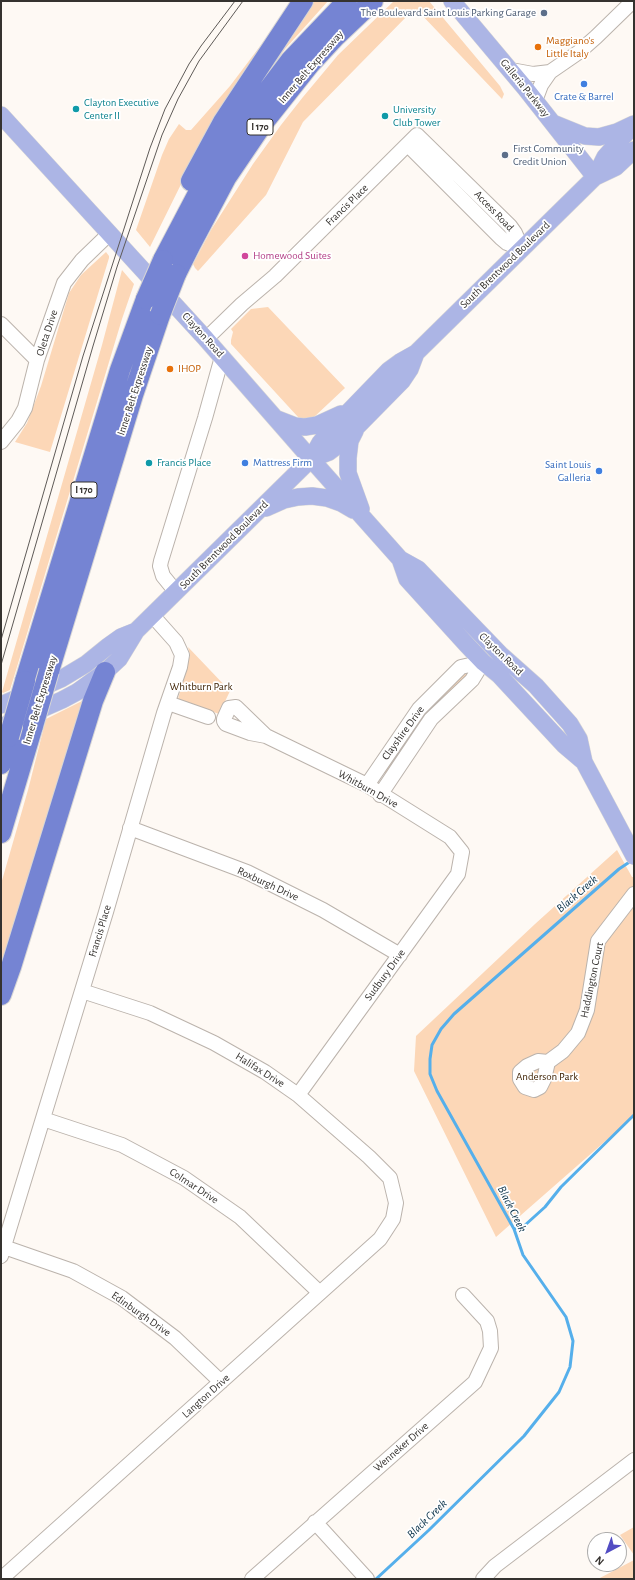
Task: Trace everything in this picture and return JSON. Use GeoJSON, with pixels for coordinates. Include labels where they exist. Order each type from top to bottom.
{"type":"FeatureCollection","features":[{"type":"Feature","properties":{"kind":"highway"},"geometry":{"type":"LineString","coordinates":[[163,260],[177,207],[219,129],[243,90],[303,1]]}},
{"type":"Feature","properties":{"kind":"highway","name":"Inner Belt Expressway"},"geometry":{"type":"LineString","coordinates":[[1,764],[5,732],[25,681],[120,370],[146,299],[163,260],[204,182],[246,119],[290,61],[347,1]]}},
{"type":"Feature","properties":{"kind":"highway","name":"Inner Belt Expressway"},"geometry":{"type":"LineString","coordinates":[[1,833],[135,388],[176,274],[226,178],[264,122],[310,64],[335,37],[373,1]]}},
{"type":"Feature","properties":{"kind":"highway"},"geometry":{"type":"LineString","coordinates":[[1,995],[93,701],[105,672]]}},
{"type":"Feature","properties":{"kind":"main road","name":"Galleria Parkway"},"geometry":{"type":"LineString","coordinates":[[452,1],[511,70],[595,177]]}},
{"type":"Feature","properties":{"kind":"main road","name":"Clayton Road"},"geometry":{"type":"LineString","coordinates":[[1,115],[206,339],[400,559],[418,569],[500,654],[536,686],[570,724],[579,738],[584,762],[630,849]]}},
{"type":"Feature","properties":{"kind":"main road"},"geometry":{"type":"LineString","coordinates":[[552,123],[585,136],[599,137],[617,132],[634,124]]}},
{"type":"Feature","properties":{"kind":"main road","name":"South Brentwood Boulevard"},"geometry":{"type":"LineString","coordinates":[[5,732],[77,692],[105,672],[119,659],[136,631],[311,459],[320,443],[329,432],[389,370],[416,353],[595,177],[605,157],[634,124]]}},
{"type":"Feature","properties":{"kind":"main road","name":"South Brentwood Boulevard"},"geometry":{"type":"LineString","coordinates":[[595,177],[616,167],[634,150]]}},
{"type":"Feature","properties":{"kind":"main road","name":"South Brentwood Boulevard"},"geometry":{"type":"LineString","coordinates":[[311,459],[329,452],[358,426],[402,381],[410,369],[416,353]]}},
{"type":"Feature","properties":{"kind":"main road"},"geometry":{"type":"LineString","coordinates":[[275,417],[295,426],[305,427],[317,425],[352,409]]}},
{"type":"Feature","properties":{"kind":"main road"},"geometry":{"type":"LineString","coordinates":[[358,426],[350,441],[348,473],[354,493],[365,518]]}},
{"type":"Feature","properties":{"kind":"main road"},"geometry":{"type":"LineString","coordinates":[[257,512],[284,500],[312,496],[327,498],[341,503],[365,518]]}},
{"type":"Feature","properties":{"kind":"main road","name":"Clayton Road"},"geometry":{"type":"LineString","coordinates":[[400,559],[407,579],[483,662],[499,675],[564,745],[584,762]]}},
{"type":"Feature","properties":{"kind":"main road","name":"South Brentwood Boulevard"},"geometry":{"type":"LineString","coordinates":[[1,705],[61,679],[81,668],[106,647],[122,637],[136,631]]}},
{"type":"Feature","properties":{"kind":"street"},"geometry":{"type":"LineString","coordinates":[[535,101],[541,85],[550,72],[579,52],[633,1]]}},
{"type":"Feature","properties":{"kind":"street"},"geometry":{"type":"LineString","coordinates":[[511,70],[533,74],[550,72]]}},
{"type":"Feature","properties":{"kind":"street","name":"Access Road"},"geometry":{"type":"LineString","coordinates":[[413,140],[501,238],[522,249]]}},
{"type":"Feature","properties":{"kind":"street","name":"Francis Place"},"geometry":{"type":"LineString","coordinates":[[206,339],[242,304],[275,276],[413,140]]}},
{"type":"Feature","properties":{"kind":"street","name":"Oleta Drive"},"geometry":{"type":"LineString","coordinates":[[1,442],[18,421],[24,408],[37,360],[64,283],[82,260],[110,233]]}},
{"type":"Feature","properties":{"kind":"street"},"geometry":{"type":"LineString","coordinates":[[1,324],[37,360]]}},
{"type":"Feature","properties":{"kind":"street"},"geometry":{"type":"LineString","coordinates":[[176,592],[163,576],[160,566],[222,357]]}},
{"type":"Feature","properties":{"kind":"street","name":"Francis Place"},"geometry":{"type":"LineString","coordinates":[[2,1251],[82,991],[168,702],[180,667],[182,655],[176,642],[152,615]]}},
{"type":"Feature","properties":{"kind":"street","name":"Clayshire Drive"},"geometry":{"type":"LineString","coordinates":[[367,786],[419,709],[461,667],[483,662]]}},
{"type":"Feature","properties":{"kind":"street","name":"Clayshire Drive"},"geometry":{"type":"LineString","coordinates":[[380,794],[431,719],[472,680],[483,662]]}},
{"type":"Feature","properties":{"kind":"street"},"geometry":{"type":"LineString","coordinates":[[168,702],[208,717]]}},
{"type":"Feature","properties":{"kind":"street","name":"Whitburn Drive"},"geometry":{"type":"LineString","coordinates":[[266,736],[236,707],[229,708],[224,719],[226,724],[250,733],[266,736],[367,786],[450,836],[462,852]]}},
{"type":"Feature","properties":{"kind":"street","name":"Roxburgh Drive"},"geometry":{"type":"LineString","coordinates":[[130,828],[247,872],[323,910],[400,955]]}},
{"type":"Feature","properties":{"kind":"street","name":"Sudbury Drive"},"geometry":{"type":"LineString","coordinates":[[298,1094],[458,874],[462,852]]}},
{"type":"Feature","properties":{"kind":"street","name":"Haddington Court"},"geometry":{"type":"LineString","coordinates":[[548,1062],[563,1051],[578,1033],[587,1010],[598,941],[634,894]]}},
{"type":"Feature","properties":{"kind":"street","name":"Halifax Drive"},"geometry":{"type":"LineString","coordinates":[[82,991],[150,1013],[214,1043],[265,1072],[298,1094],[369,1157],[390,1178],[396,1203]]}},
{"type":"Feature","properties":{"kind":"street","name":"Colmar Drive"},"geometry":{"type":"LineString","coordinates":[[43,1119],[122,1145],[184,1178],[240,1217],[320,1293]]}},
{"type":"Feature","properties":{"kind":"street","name":"Langton Drive"},"geometry":{"type":"LineString","coordinates":[[1,1579],[380,1239],[393,1219],[396,1203]]}},
{"type":"Feature","properties":{"kind":"street","name":"Edinburgh Drive"},"geometry":{"type":"LineString","coordinates":[[2,1251],[73,1271],[122,1298],[176,1338],[221,1382]]}},
{"type":"Feature","properties":{"kind":"street","name":"Wenneker Drive"},"geometry":{"type":"LineString","coordinates":[[252,1579],[475,1382],[490,1348],[490,1332],[487,1321],[463,1295]]}},
{"type":"Feature","properties":{"kind":"street"},"geometry":{"type":"LineString","coordinates":[[483,1579],[495,1566],[634,1460]]}},
{"type":"Feature","properties":{"kind":"street"},"geometry":{"type":"LineString","coordinates":[[315,1522],[363,1575]]}},
{"type":"Feature","properties":{"kind":"green space"},"geometry":{"type":"Polygon","coordinates":[[[311,1],[328,1],[285,49],[261,84],[257,80],[311,1]]]}},
{"type":"Feature","properties":{"kind":"green space"},"geometry":{"type":"Polygon","coordinates":[[[394,1],[429,1],[500,86],[504,94],[502,99],[418,11],[412,11],[303,122],[266,195],[198,271],[193,264],[211,230],[253,164],[281,125],[338,55],[394,1]]]}},
{"type":"Feature","properties":{"kind":"green space"},"geometry":{"type":"Polygon","coordinates":[[[267,37],[269,39],[195,156],[150,247],[136,230],[169,139],[179,124],[186,130],[191,130],[230,86],[267,37]]]}},
{"type":"Feature","properties":{"kind":"green space"},"geometry":{"type":"Polygon","coordinates":[[[106,252],[109,258],[50,452],[15,442],[27,423],[41,386],[69,293],[81,275],[106,252]]]}},
{"type":"Feature","properties":{"kind":"green space"},"geometry":{"type":"Polygon","coordinates":[[[122,270],[134,284],[122,319],[10,690],[3,693],[2,692],[102,345],[122,270]]]}},
{"type":"Feature","properties":{"kind":"green space"},"geometry":{"type":"Polygon","coordinates":[[[268,307],[345,388],[313,418],[303,419],[298,417],[231,344],[233,332],[231,329],[251,309],[268,307]]]}},
{"type":"Feature","properties":{"kind":"green space","name":"Whitburn Park"},"geometry":{"type":"Polygon","coordinates":[[[188,647],[230,691],[219,714],[178,699],[190,655],[188,647]]]}},
{"type":"Feature","properties":{"kind":"green space"},"geometry":{"type":"Polygon","coordinates":[[[469,672],[388,776],[385,775],[385,770],[405,739],[423,716],[460,676],[469,672]]]}},
{"type":"Feature","properties":{"kind":"green space"},"geometry":{"type":"Polygon","coordinates":[[[90,697],[1,984],[1,884],[28,790],[46,719],[90,697]]]}},
{"type":"Feature","properties":{"kind":"green space","name":"Anderson Park"},"geometry":{"type":"Polygon","coordinates":[[[617,850],[632,877],[634,877],[634,1116],[496,1237],[414,1071],[416,1036],[535,924],[617,850]]]}},
{"type":"Feature","properties":{"kind":"green space"},"geometry":{"type":"Polygon","coordinates":[[[634,1527],[634,1555],[627,1545],[627,1532],[625,1532],[634,1527]]]}},
{"type":"Feature","properties":{"kind":"green space"},"geometry":{"type":"Polygon","coordinates":[[[634,1560],[634,1579],[598,1579],[611,1572],[627,1572],[627,1564],[634,1560]]]}},
{"type":"Feature","properties":{"kind":"waterway","name":"Black Creek"},"geometry":{"type":"LineString","coordinates":[[376,1579],[429,1530],[524,1436],[559,1392],[570,1367],[573,1341],[566,1317],[523,1255],[514,1229],[437,1091],[430,1074],[432,1045],[441,1029],[454,1014],[619,869],[631,861]]}},
{"type":"Feature","properties":{"kind":"waterway"},"geometry":{"type":"LineString","coordinates":[[514,1229],[524,1226],[545,1207],[561,1187],[634,1115]]}},
{"type":"Feature","properties":{"kind":"tram line"},"geometry":{"type":"LineString","coordinates":[[1,640],[83,356],[150,148],[165,109],[189,64],[235,1]]}},
{"type":"Feature","properties":{"kind":"tram line"},"geometry":{"type":"LineString","coordinates":[[1,665],[93,346],[117,267],[162,135],[178,99],[199,61],[243,1]]}},
{"type":"Feature","properties":{"kind":"place","name":"The Boulevard Saint Louis Parking Garage"},"geometry":{"type":"Point","coordinates":[544,13]}},
{"type":"Feature","properties":{"kind":"place","name":"Maggiano's Little Italy"},"geometry":{"type":"Point","coordinates":[538,47]}},
{"type":"Feature","properties":{"kind":"place","name":"Crate & Barrel"},"geometry":{"type":"Point","coordinates":[584,84]}},
{"type":"Feature","properties":{"kind":"place","name":"Clayton Executive Center II"},"geometry":{"type":"Point","coordinates":[76,109]}},
{"type":"Feature","properties":{"kind":"place","name":"University Club Tower"},"geometry":{"type":"Point","coordinates":[385,116]}},
{"type":"Feature","properties":{"kind":"place","name":"First Community Credit Union"},"geometry":{"type":"Point","coordinates":[505,155]}},
{"type":"Feature","properties":{"kind":"place","name":"Homewood Suites"},"geometry":{"type":"Point","coordinates":[245,256]}},
{"type":"Feature","properties":{"kind":"place","name":"IHOP"},"geometry":{"type":"Point","coordinates":[170,369]}},
{"type":"Feature","properties":{"kind":"place","name":"Francis Place"},"geometry":{"type":"Point","coordinates":[149,463]}},
{"type":"Feature","properties":{"kind":"place","name":"Mattress Firm"},"geometry":{"type":"Point","coordinates":[245,463]}},
{"type":"Feature","properties":{"kind":"place","name":"Saint Louis Galleria"},"geometry":{"type":"Point","coordinates":[599,471]}}]}
